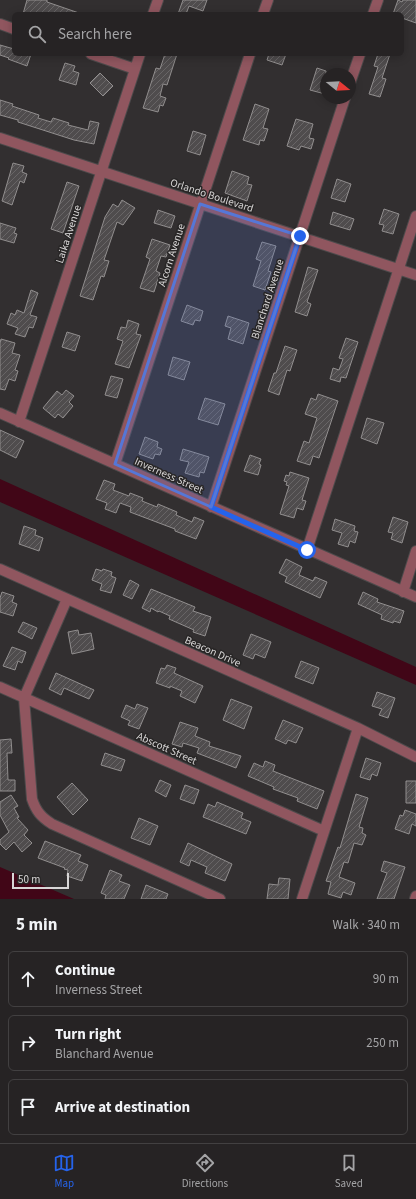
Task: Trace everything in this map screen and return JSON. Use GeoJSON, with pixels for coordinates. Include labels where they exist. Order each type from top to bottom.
{"type":"FeatureCollection","features":[{"type":"Feature","properties":{"kind":"street"},"geometry":{"type":"LineString","coordinates":[[154,12],[158,0]]}},
{"type":"Feature","properties":{"kind":"street"},"geometry":{"type":"LineString","coordinates":[[264,12],[268,0]]}},
{"type":"Feature","properties":{"kind":"street"},"geometry":{"type":"LineString","coordinates":[[374,12],[378,0]]}},
{"type":"Feature","properties":{"kind":"street"},"geometry":{"type":"LineString","coordinates":[[0,24],[12,27]]}},
{"type":"Feature","properties":{"kind":"street"},"geometry":{"type":"LineString","coordinates":[[97,56],[135,68]]}},
{"type":"Feature","properties":{"kind":"street","name":"Laika Avenue"},"geometry":{"type":"LineString","coordinates":[[20,422],[139,56]]}},
{"type":"Feature","properties":{"kind":"street","name":"Alcorn Avenue"},"geometry":{"type":"LineString","coordinates":[[115,464],[249,56]]}},
{"type":"Feature","properties":{"kind":"street"},"geometry":{"type":"LineString","coordinates":[[355,68],[359,56]]}},
{"type":"Feature","properties":{"kind":"street","name":"Blanchard Avenue"},"geometry":{"type":"LineString","coordinates":[[211,507],[343,104]]}},
{"type":"Feature","properties":{"kind":"street","name":"Orlando Boulevard"},"geometry":{"type":"LineString","coordinates":[[1,141],[101,171],[416,275]]}},
{"type":"Feature","properties":{"kind":"street"},"geometry":{"type":"LineString","coordinates":[[307,550],[416,216]]}},
{"type":"Feature","properties":{"kind":"street","name":"Inverness Street"},"geometry":{"type":"LineString","coordinates":[[0,413],[416,597]]}},
{"type":"Feature","properties":{"kind":"street"},"geometry":{"type":"LineString","coordinates":[[403,592],[416,551]]}},
{"type":"Feature","properties":{"kind":"street","name":"Beacon Drive"},"geometry":{"type":"LineString","coordinates":[[0,569],[358,728],[416,757]]}},
{"type":"Feature","properties":{"kind":"street"},"geometry":{"type":"LineString","coordinates":[[67,599],[24,698],[32,798],[36,810],[43,819],[52,824],[220,899]]}},
{"type":"Feature","properties":{"kind":"street","name":"Abscott Street"},"geometry":{"type":"LineString","coordinates":[[0,687],[324,831]]}},
{"type":"Feature","properties":{"kind":"street"},"geometry":{"type":"LineString","coordinates":[[302,899],[358,728]]}},
{"type":"Feature","properties":{"kind":"highlighted area"},"geometry":{"type":"Polygon","coordinates":[[[200,204],[300,236],[211,507],[115,464],[200,204]]]}},
{"type":"Feature","properties":{"kind":"shaded area"},"geometry":{"type":"Polygon","coordinates":[[[0,479],[416,667],[416,685],[0,502],[0,479]]]}},
{"type":"Feature","properties":{"kind":"shaded area"},"geometry":{"type":"Polygon","coordinates":[[[0,867],[74,899],[0,899],[0,867]]]}},
{"type":"Feature","properties":{"kind":"building"},"geometry":{"type":"Polygon","coordinates":[[[27,0],[47,0],[47,2],[76,12],[24,12],[27,0]]]}},
{"type":"Feature","properties":{"kind":"building"},"geometry":{"type":"Polygon","coordinates":[[[183,0],[207,0],[203,11],[189,6],[187,12],[179,12],[183,0]]]}},
{"type":"Feature","properties":{"kind":"building"},"geometry":{"type":"Polygon","coordinates":[[[398,0],[402,2],[403,0],[416,0],[416,23],[404,19],[404,12],[394,12],[398,0]]]}},
{"type":"Feature","properties":{"kind":"building"},"geometry":{"type":"Polygon","coordinates":[[[0,45],[12,48],[12,56],[30,56],[27,66],[0,55],[0,45]]]}},
{"type":"Feature","properties":{"kind":"building"},"geometry":{"type":"Polygon","coordinates":[[[164,56],[176,56],[167,85],[163,84],[160,96],[166,98],[163,106],[160,105],[158,112],[143,108],[156,68],[160,69],[164,56]]]}},
{"type":"Feature","properties":{"kind":"building"},"geometry":{"type":"Polygon","coordinates":[[[268,56],[285,56],[282,65],[267,60],[268,56]]]}},
{"type":"Feature","properties":{"kind":"building"},"geometry":{"type":"Polygon","coordinates":[[[377,56],[389,56],[382,78],[386,79],[380,97],[369,94],[378,67],[374,66],[377,56]]]}},
{"type":"Feature","properties":{"kind":"building"},"geometry":{"type":"Polygon","coordinates":[[[65,63],[75,66],[73,71],[79,73],[76,85],[59,80],[65,63]]]}},
{"type":"Feature","properties":{"kind":"building"},"geometry":{"type":"Polygon","coordinates":[[[317,68],[320,69],[320,93],[310,90],[317,68]]]}},
{"type":"Feature","properties":{"kind":"building"},"geometry":{"type":"Polygon","coordinates":[[[100,73],[113,86],[103,96],[90,83],[100,73]]]}},
{"type":"Feature","properties":{"kind":"building"},"geometry":{"type":"Polygon","coordinates":[[[0,100],[13,104],[12,106],[39,115],[38,118],[51,122],[53,118],[69,123],[68,125],[88,130],[90,121],[99,123],[94,144],[74,140],[0,115],[0,100]]]}},
{"type":"Feature","properties":{"kind":"building"},"geometry":{"type":"Polygon","coordinates":[[[255,104],[269,109],[263,128],[268,129],[264,141],[260,140],[259,145],[243,140],[255,104]]]}},
{"type":"Feature","properties":{"kind":"building"},"geometry":{"type":"Polygon","coordinates":[[[296,119],[313,124],[309,138],[314,139],[311,149],[301,146],[299,150],[287,146],[296,119]]]}},
{"type":"Feature","properties":{"kind":"building"},"geometry":{"type":"Polygon","coordinates":[[[193,131],[206,135],[200,155],[187,151],[193,131]]]}},
{"type":"Feature","properties":{"kind":"building"},"geometry":{"type":"Polygon","coordinates":[[[13,163],[24,166],[22,172],[27,174],[24,183],[20,181],[12,205],[2,201],[13,163]]]}},
{"type":"Feature","properties":{"kind":"building"},"geometry":{"type":"Polygon","coordinates":[[[232,171],[249,177],[247,184],[252,185],[247,201],[225,193],[232,171]]]}},
{"type":"Feature","properties":{"kind":"building"},"geometry":{"type":"Polygon","coordinates":[[[337,179],[351,184],[345,202],[331,198],[337,179]]]}},
{"type":"Feature","properties":{"kind":"building"},"geometry":{"type":"Polygon","coordinates":[[[67,182],[79,186],[63,233],[51,229],[67,182]]]}},
{"type":"Feature","properties":{"kind":"building"},"geometry":{"type":"Polygon","coordinates":[[[122,200],[135,208],[123,225],[117,222],[104,260],[109,261],[104,277],[101,276],[93,300],[80,296],[105,217],[113,204],[118,207],[122,200]]]}},
{"type":"Feature","properties":{"kind":"building"},"geometry":{"type":"Polygon","coordinates":[[[384,209],[399,214],[393,234],[382,231],[384,225],[379,224],[384,209]]]}},
{"type":"Feature","properties":{"kind":"building"},"geometry":{"type":"Polygon","coordinates":[[[158,210],[175,216],[171,228],[154,223],[158,210]]]}},
{"type":"Feature","properties":{"kind":"building"},"geometry":{"type":"Polygon","coordinates":[[[333,212],[354,219],[350,230],[330,224],[333,212]]]}},
{"type":"Feature","properties":{"kind":"building"},"geometry":{"type":"Polygon","coordinates":[[[0,223],[16,228],[14,233],[17,234],[14,243],[0,239],[0,223]]]}},
{"type":"Feature","properties":{"kind":"building"},"geometry":{"type":"Polygon","coordinates":[[[152,239],[170,245],[166,257],[161,256],[156,271],[160,273],[154,292],[140,288],[150,259],[146,257],[152,239]]]}},
{"type":"Feature","properties":{"kind":"building"},"geometry":{"type":"Polygon","coordinates":[[[262,242],[276,246],[268,271],[271,272],[265,290],[253,286],[261,261],[256,259],[262,242]]]}},
{"type":"Feature","properties":{"kind":"building"},"geometry":{"type":"Polygon","coordinates":[[[308,267],[318,270],[307,302],[311,304],[307,316],[295,312],[308,267]]]}},
{"type":"Feature","properties":{"kind":"building"},"geometry":{"type":"Polygon","coordinates":[[[31,290],[38,293],[30,315],[37,317],[33,328],[29,327],[25,337],[15,334],[18,328],[7,324],[11,313],[15,315],[17,310],[24,313],[31,290]]]}},
{"type":"Feature","properties":{"kind":"building"},"geometry":{"type":"Polygon","coordinates":[[[187,305],[203,311],[200,321],[195,320],[193,325],[181,321],[187,305]]]}},
{"type":"Feature","properties":{"kind":"building"},"geometry":{"type":"Polygon","coordinates":[[[228,316],[249,323],[243,344],[228,339],[231,328],[225,326],[228,316]]]}},
{"type":"Feature","properties":{"kind":"building"},"geometry":{"type":"Polygon","coordinates":[[[128,320],[139,324],[136,334],[141,335],[129,368],[115,364],[123,341],[117,339],[121,327],[126,328],[128,320]]]}},
{"type":"Feature","properties":{"kind":"building"},"geometry":{"type":"Polygon","coordinates":[[[67,332],[80,336],[75,351],[62,347],[67,332]]]}},
{"type":"Feature","properties":{"kind":"building"},"geometry":{"type":"Polygon","coordinates":[[[346,338],[358,342],[346,378],[341,377],[340,382],[330,379],[333,368],[339,370],[343,359],[339,358],[346,338]]]}},
{"type":"Feature","properties":{"kind":"building"},"geometry":{"type":"Polygon","coordinates":[[[1,339],[15,343],[12,353],[20,355],[15,370],[18,371],[15,381],[9,379],[5,390],[0,389],[1,339]]]}},
{"type":"Feature","properties":{"kind":"building"},"geometry":{"type":"Polygon","coordinates":[[[285,346],[297,350],[290,371],[287,370],[279,395],[268,391],[285,346]]]}},
{"type":"Feature","properties":{"kind":"building"},"geometry":{"type":"Polygon","coordinates":[[[173,357],[190,362],[184,380],[168,375],[173,357]]]}},
{"type":"Feature","properties":{"kind":"building"},"geometry":{"type":"Polygon","coordinates":[[[111,376],[123,379],[117,398],[105,395],[111,376]]]}},
{"type":"Feature","properties":{"kind":"building"},"geometry":{"type":"Polygon","coordinates":[[[66,390],[74,396],[69,402],[73,406],[63,418],[58,414],[55,418],[43,408],[57,391],[62,395],[66,390]]]}},
{"type":"Feature","properties":{"kind":"building"},"geometry":{"type":"Polygon","coordinates":[[[318,394],[338,401],[319,458],[313,456],[310,465],[297,461],[304,441],[309,443],[317,418],[305,414],[311,398],[316,400],[318,394]]]}},
{"type":"Feature","properties":{"kind":"building"},"geometry":{"type":"Polygon","coordinates":[[[205,398],[225,404],[218,425],[198,419],[205,398]]]}},
{"type":"Feature","properties":{"kind":"building"},"geometry":{"type":"Polygon","coordinates":[[[367,418],[384,423],[377,444],[361,438],[367,418]]]}},
{"type":"Feature","properties":{"kind":"building"},"geometry":{"type":"Polygon","coordinates":[[[0,430],[24,441],[16,458],[0,450],[0,430]]]}},
{"type":"Feature","properties":{"kind":"building"},"geometry":{"type":"Polygon","coordinates":[[[145,437],[158,442],[157,447],[162,449],[160,455],[155,454],[153,459],[139,454],[145,437]]]}},
{"type":"Feature","properties":{"kind":"building"},"geometry":{"type":"Polygon","coordinates":[[[183,449],[209,457],[204,473],[200,472],[199,477],[185,473],[189,462],[180,460],[183,449]]]}},
{"type":"Feature","properties":{"kind":"building"},"geometry":{"type":"Polygon","coordinates":[[[250,455],[261,459],[258,475],[244,471],[250,455]]]}},
{"type":"Feature","properties":{"kind":"building"},"geometry":{"type":"Polygon","coordinates":[[[290,472],[309,478],[302,500],[306,501],[303,510],[297,508],[294,518],[280,514],[289,486],[286,485],[287,482],[284,481],[286,475],[289,476],[290,472]]]}},
{"type":"Feature","properties":{"kind":"building"},"geometry":{"type":"Polygon","coordinates":[[[104,480],[115,484],[113,490],[129,496],[130,493],[143,498],[142,501],[157,507],[158,504],[177,512],[176,515],[192,522],[194,517],[204,521],[196,539],[175,531],[175,529],[130,512],[131,507],[120,503],[116,513],[105,509],[107,503],[96,499],[104,480]]]}},
{"type":"Feature","properties":{"kind":"building"},"geometry":{"type":"Polygon","coordinates":[[[393,517],[408,522],[402,543],[391,539],[393,533],[388,532],[393,517]]]}},
{"type":"Feature","properties":{"kind":"building"},"geometry":{"type":"Polygon","coordinates":[[[335,519],[355,526],[354,531],[358,532],[355,543],[350,541],[348,547],[338,544],[342,533],[332,530],[335,519]]]}},
{"type":"Feature","properties":{"kind":"building"},"geometry":{"type":"Polygon","coordinates":[[[24,526],[36,530],[35,535],[43,538],[39,551],[19,544],[24,526]]]}},
{"type":"Feature","properties":{"kind":"building"},"geometry":{"type":"Polygon","coordinates":[[[286,559],[302,567],[299,575],[313,581],[315,577],[327,582],[320,598],[285,582],[287,577],[279,573],[286,559]]]}},
{"type":"Feature","properties":{"kind":"building"},"geometry":{"type":"Polygon","coordinates":[[[96,569],[102,571],[103,569],[112,572],[111,576],[116,578],[111,593],[100,590],[102,584],[92,580],[96,569]]]}},
{"type":"Feature","properties":{"kind":"building"},"geometry":{"type":"Polygon","coordinates":[[[130,580],[139,585],[132,599],[123,595],[130,580]]]}},
{"type":"Feature","properties":{"kind":"building"},"geometry":{"type":"Polygon","coordinates":[[[151,589],[195,607],[193,611],[211,617],[205,636],[193,632],[194,630],[169,619],[170,616],[159,611],[158,612],[151,608],[150,612],[142,608],[151,589]]]}},
{"type":"Feature","properties":{"kind":"building"},"geometry":{"type":"Polygon","coordinates":[[[2,592],[14,596],[12,602],[17,604],[13,616],[0,612],[0,598],[2,592]]]}},
{"type":"Feature","properties":{"kind":"building"},"geometry":{"type":"Polygon","coordinates":[[[363,592],[378,599],[377,602],[404,611],[400,623],[394,621],[393,623],[381,619],[382,615],[358,604],[363,592]]]}},
{"type":"Feature","properties":{"kind":"building"},"geometry":{"type":"Polygon","coordinates":[[[23,622],[37,628],[32,639],[18,632],[23,622]]]}},
{"type":"Feature","properties":{"kind":"building"},"geometry":{"type":"Polygon","coordinates":[[[78,630],[79,635],[91,633],[94,649],[72,654],[68,632],[78,630]]]}},
{"type":"Feature","properties":{"kind":"building"},"geometry":{"type":"Polygon","coordinates":[[[251,634],[271,642],[265,658],[255,654],[253,659],[243,655],[251,634]]]}},
{"type":"Feature","properties":{"kind":"building"},"geometry":{"type":"Polygon","coordinates":[[[12,647],[26,652],[22,663],[18,661],[15,670],[3,666],[12,647]]]}},
{"type":"Feature","properties":{"kind":"building"},"geometry":{"type":"Polygon","coordinates":[[[301,661],[319,668],[313,684],[295,677],[301,661]]]}},
{"type":"Feature","properties":{"kind":"building"},"geometry":{"type":"Polygon","coordinates":[[[167,665],[176,668],[174,673],[203,686],[195,703],[180,696],[182,691],[170,686],[170,688],[156,683],[161,668],[165,669],[167,665]]]}},
{"type":"Feature","properties":{"kind":"building"},"geometry":{"type":"Polygon","coordinates":[[[56,673],[94,690],[89,699],[64,688],[61,695],[49,689],[56,673]]]}},
{"type":"Feature","properties":{"kind":"building"},"geometry":{"type":"Polygon","coordinates":[[[377,692],[395,698],[388,718],[379,715],[382,709],[372,706],[377,692]]]}},
{"type":"Feature","properties":{"kind":"building"},"geometry":{"type":"Polygon","coordinates":[[[231,699],[252,707],[244,729],[223,720],[231,699]]]}},
{"type":"Feature","properties":{"kind":"building"},"geometry":{"type":"Polygon","coordinates":[[[137,704],[148,708],[139,729],[128,725],[130,721],[121,717],[126,705],[135,709],[137,704]]]}},
{"type":"Feature","properties":{"kind":"building"},"geometry":{"type":"Polygon","coordinates":[[[283,720],[303,728],[296,743],[288,740],[286,744],[275,739],[283,720]]]}},
{"type":"Feature","properties":{"kind":"building"},"geometry":{"type":"Polygon","coordinates":[[[180,722],[198,728],[195,736],[210,742],[209,746],[241,756],[236,768],[197,753],[199,748],[183,743],[182,747],[172,744],[180,722]]]}},
{"type":"Feature","properties":{"kind":"building"},"geometry":{"type":"Polygon","coordinates":[[[11,739],[12,753],[7,753],[8,780],[15,780],[15,791],[0,791],[0,740],[11,739]]]}},
{"type":"Feature","properties":{"kind":"building"},"geometry":{"type":"Polygon","coordinates":[[[105,753],[125,760],[121,771],[101,765],[105,753]]]}},
{"type":"Feature","properties":{"kind":"building"},"geometry":{"type":"Polygon","coordinates":[[[366,758],[381,763],[377,776],[372,774],[370,780],[360,777],[366,758]]]}},
{"type":"Feature","properties":{"kind":"building"},"geometry":{"type":"Polygon","coordinates":[[[265,761],[275,765],[273,771],[324,791],[317,809],[297,801],[298,798],[273,789],[274,787],[248,776],[254,763],[263,767],[265,761]]]}},
{"type":"Feature","properties":{"kind":"building"},"geometry":{"type":"Polygon","coordinates":[[[160,780],[171,785],[166,797],[155,791],[160,780]]]}},
{"type":"Feature","properties":{"kind":"building"},"geometry":{"type":"Polygon","coordinates":[[[406,781],[416,781],[416,803],[406,803],[406,781]]]}},
{"type":"Feature","properties":{"kind":"building"},"geometry":{"type":"Polygon","coordinates":[[[72,783],[88,800],[73,815],[57,797],[72,783]]]}},
{"type":"Feature","properties":{"kind":"building"},"geometry":{"type":"Polygon","coordinates":[[[185,785],[199,790],[194,804],[180,799],[185,785]]]}},
{"type":"Feature","properties":{"kind":"building"},"geometry":{"type":"Polygon","coordinates":[[[356,794],[368,798],[359,827],[363,828],[362,833],[366,835],[362,845],[354,843],[348,863],[344,862],[339,877],[355,883],[351,895],[343,892],[341,898],[328,894],[331,882],[326,881],[338,847],[340,848],[356,794]]]}},
{"type":"Feature","properties":{"kind":"building"},"geometry":{"type":"Polygon","coordinates":[[[11,795],[18,806],[14,808],[19,817],[17,818],[28,830],[24,835],[32,843],[22,852],[14,842],[6,850],[0,844],[0,840],[9,832],[0,815],[0,802],[11,795]]]}},
{"type":"Feature","properties":{"kind":"building"},"geometry":{"type":"Polygon","coordinates":[[[217,802],[243,813],[241,818],[251,822],[246,834],[203,817],[208,804],[215,807],[217,802]]]}},
{"type":"Feature","properties":{"kind":"building"},"geometry":{"type":"Polygon","coordinates":[[[405,810],[416,814],[416,826],[412,824],[409,834],[395,829],[400,815],[403,816],[405,810]]]}},
{"type":"Feature","properties":{"kind":"building"},"geometry":{"type":"Polygon","coordinates":[[[139,818],[158,826],[150,845],[131,838],[139,818]]]}},
{"type":"Feature","properties":{"kind":"building"},"geometry":{"type":"Polygon","coordinates":[[[45,841],[81,855],[78,861],[88,865],[82,881],[67,876],[68,870],[64,869],[65,868],[38,858],[45,841]]]}},
{"type":"Feature","properties":{"kind":"building"},"geometry":{"type":"Polygon","coordinates":[[[188,843],[232,864],[225,881],[205,873],[207,867],[191,860],[189,866],[180,862],[188,843]]]}},
{"type":"Feature","properties":{"kind":"building"},"geometry":{"type":"Polygon","coordinates":[[[384,861],[405,867],[394,899],[377,899],[387,873],[381,871],[384,861]]]}},
{"type":"Feature","properties":{"kind":"building"},"geometry":{"type":"Polygon","coordinates":[[[110,870],[122,875],[119,881],[130,885],[124,899],[105,899],[106,895],[101,893],[110,870]]]}},
{"type":"Feature","properties":{"kind":"building"},"geometry":{"type":"Polygon","coordinates":[[[279,878],[290,879],[288,899],[267,899],[269,884],[278,885],[279,878]]]}},
{"type":"Feature","properties":{"kind":"building"},"geometry":{"type":"Polygon","coordinates":[[[146,885],[168,894],[166,899],[141,899],[146,885]]]}},
{"type":"Feature","properties":{"kind":"route"},"geometry":{"type":"LineString","coordinates":[[300,236],[211,507],[307,550]]}}]}
